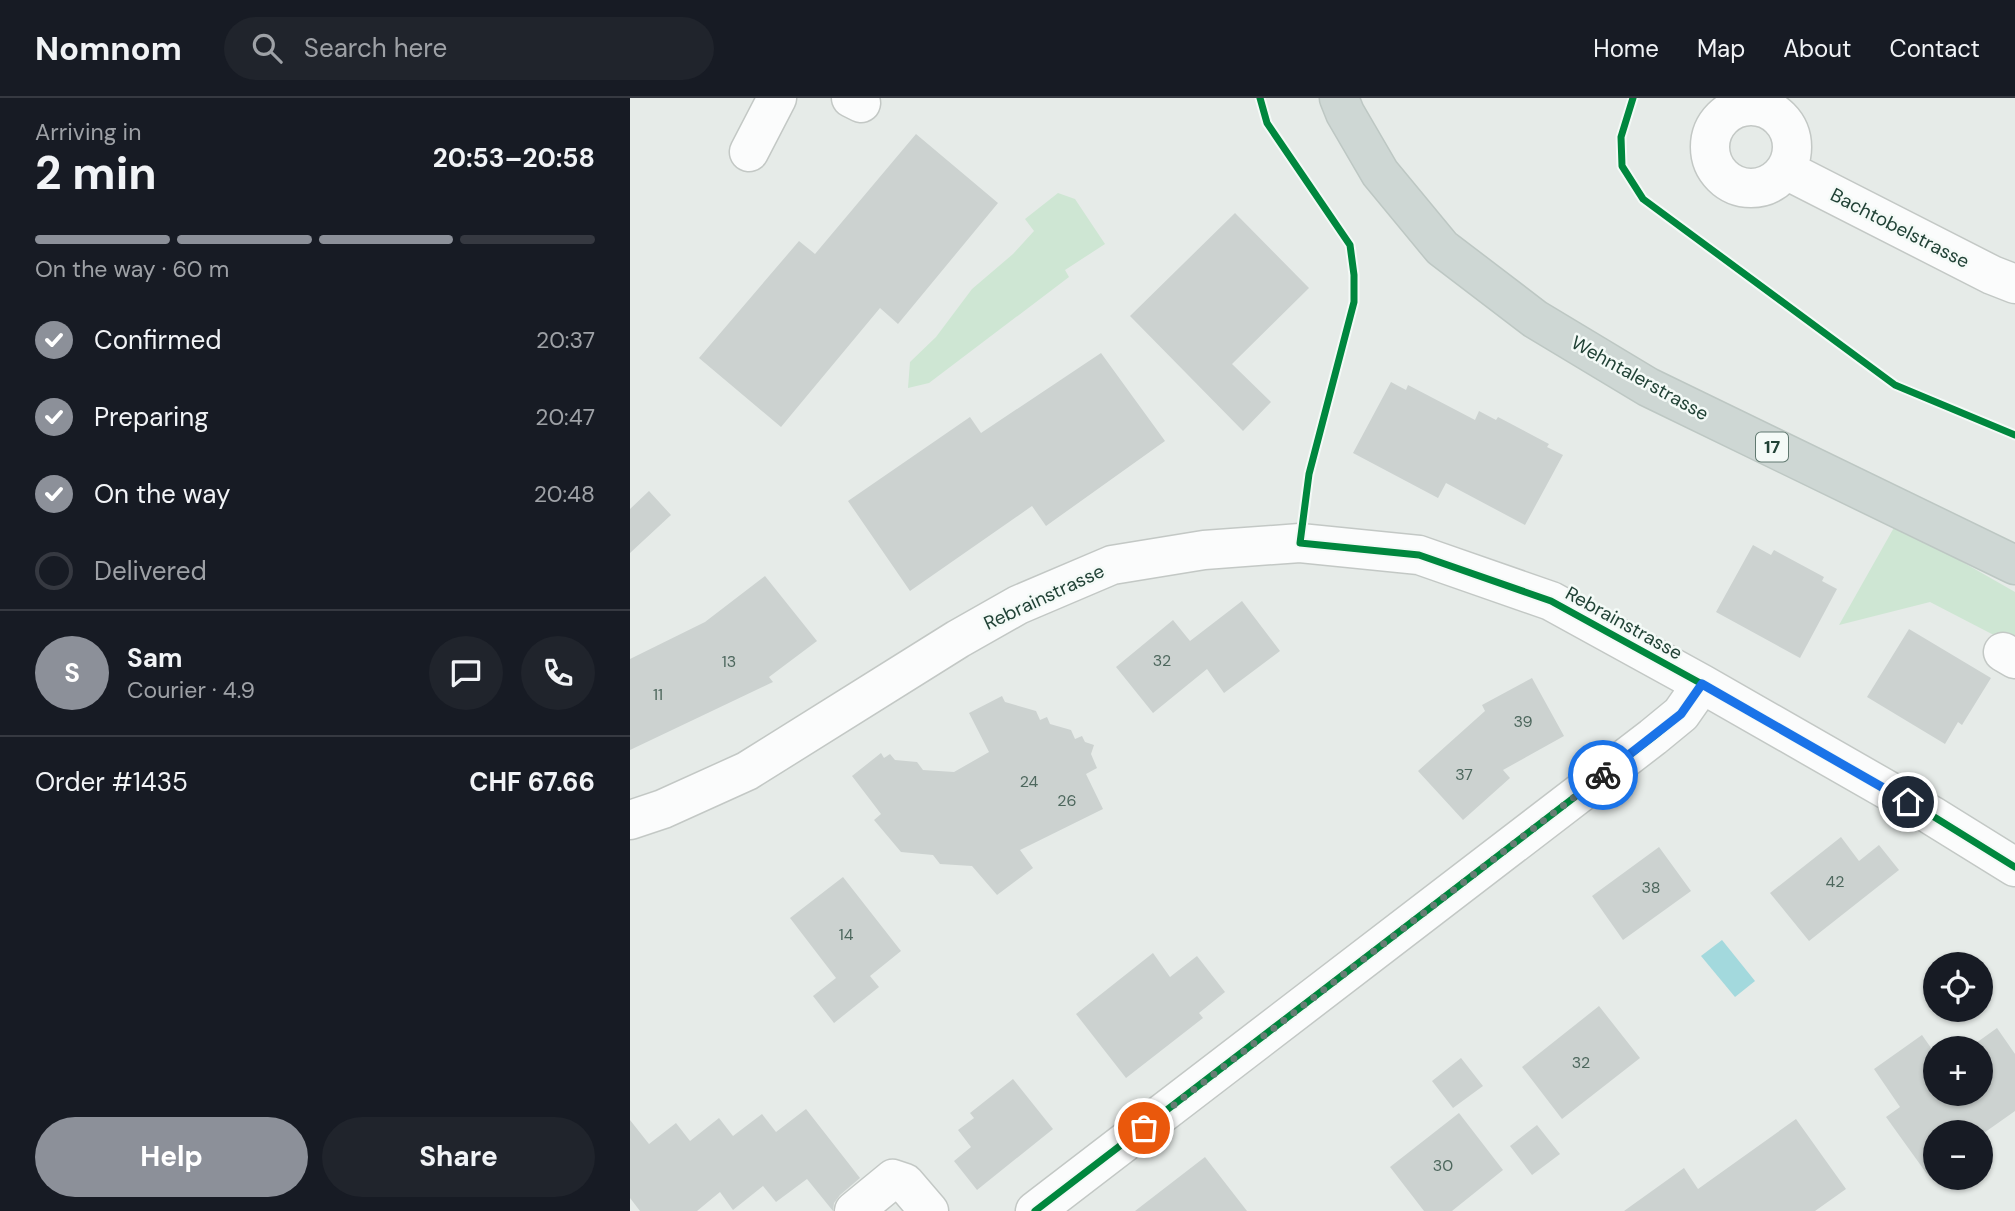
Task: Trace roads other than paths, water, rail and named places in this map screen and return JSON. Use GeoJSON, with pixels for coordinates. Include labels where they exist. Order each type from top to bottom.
{"type":"FeatureCollection","features":[{"type":"Feature","properties":{"kind":"main road","name":"Wehntalerstrasse"},"geometry":{"type":"LineString","coordinates":[[1339,98],[1380,173],[1443,248],[1535,319],[1648,387],[2015,565]]}},
{"type":"Feature","properties":{"kind":"street"},"geometry":{"type":"LineString","coordinates":[[749,152],[777,98]]}},
{"type":"Feature","properties":{"kind":"street"},"geometry":{"type":"LineString","coordinates":[[1750,105],[1781,106],[1793,145],[1792,158],[1786,170],[1763,187],[1742,187],[1723,178],[1710,154],[1710,139],[1715,127],[1730,112],[1750,105]]}},
{"type":"Feature","properties":{"kind":"street","name":"Bachtobelstrasse"},"geometry":{"type":"LineString","coordinates":[[1786,170],[1992,275],[2015,284]]}},
{"type":"Feature","properties":{"kind":"street","name":"Rebrainstrasse"},"geometry":{"type":"LineString","coordinates":[[630,820],[663,809],[747,771],[958,639],[1018,605],[1112,565],[1204,550],[1300,543],[1419,555],[1551,601],[1931,815],[2015,867]]}},
{"type":"Feature","properties":{"kind":"street"},"geometry":{"type":"LineString","coordinates":[[1035,1211],[1653,737],[1681,714],[1702,684]]}},
{"type":"Feature","properties":{"kind":"street"},"geometry":{"type":"LineString","coordinates":[[854,1211],[893,1179],[905,1183],[929,1211]]}},
{"type":"Feature","properties":{"kind":"water"},"geometry":{"type":"Polygon","coordinates":[[[1722,940],[1755,981],[1735,997],[1701,956],[1722,940]]]}}]}
